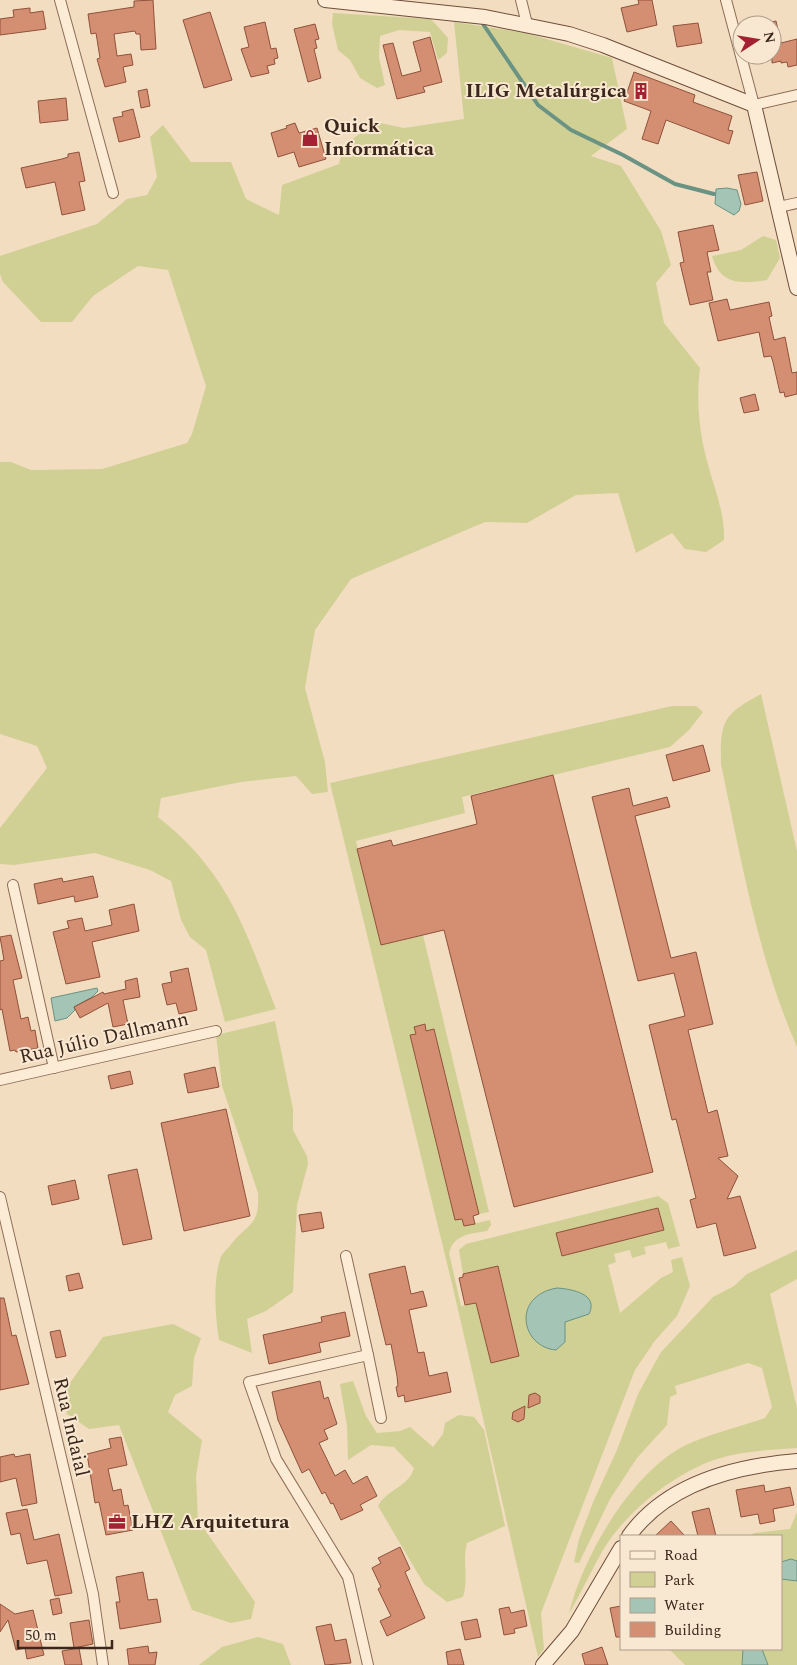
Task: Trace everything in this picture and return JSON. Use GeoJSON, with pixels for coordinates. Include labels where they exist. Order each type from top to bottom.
{"type":"FeatureCollection","features":[{"type":"Feature","properties":{"kind":"street"},"geometry":{"type":"LineString","coordinates":[[60,0],[113,193]]}},
{"type":"Feature","properties":{"kind":"street"},"geometry":{"type":"LineString","coordinates":[[325,0],[424,9],[527,24],[603,44],[754,104],[797,95]]}},
{"type":"Feature","properties":{"kind":"street"},"geometry":{"type":"LineString","coordinates":[[521,0],[527,24]]}},
{"type":"Feature","properties":{"kind":"street"},"geometry":{"type":"LineString","coordinates":[[726,0],[754,104],[797,288]]}},
{"type":"Feature","properties":{"kind":"street"},"geometry":{"type":"LineString","coordinates":[[779,207],[797,204]]}},
{"type":"Feature","properties":{"kind":"street"},"geometry":{"type":"LineString","coordinates":[[12,885],[54,1068]]}},
{"type":"Feature","properties":{"kind":"street","name":"Rua Júlio Dallmann"},"geometry":{"type":"LineString","coordinates":[[0,1080],[216,1031]]}},
{"type":"Feature","properties":{"kind":"street","name":"Rua Indaial"},"geometry":{"type":"LineString","coordinates":[[0,1197],[93,1594],[103,1665]]}},
{"type":"Feature","properties":{"kind":"street"},"geometry":{"type":"LineString","coordinates":[[346,1256],[381,1418]]}},
{"type":"Feature","properties":{"kind":"street"},"geometry":{"type":"LineString","coordinates":[[368,1355],[249,1382],[276,1460],[348,1577],[368,1665]]}},
{"type":"Feature","properties":{"kind":"street"},"geometry":{"type":"LineString","coordinates":[[630,1535],[654,1510],[676,1493],[697,1483],[747,1467],[797,1461]]}},
{"type":"Feature","properties":{"kind":"street"},"geometry":{"type":"LineString","coordinates":[[543,1665],[572,1631],[620,1550]]}},
{"type":"Feature","properties":{"kind":"green space"},"geometry":{"type":"Polygon","coordinates":[[[333,13],[431,19],[448,38],[447,53],[438,60],[430,32],[399,30],[380,36],[379,57],[385,85],[377,88],[360,78],[350,60],[338,50],[332,24],[333,13]]]}},
{"type":"Feature","properties":{"kind":"green space"},"geometry":{"type":"Polygon","coordinates":[[[454,22],[526,33],[612,58],[627,129],[591,156],[621,166],[661,231],[671,265],[656,283],[664,323],[700,368],[698,403],[700,427],[707,461],[721,510],[724,540],[706,552],[685,549],[672,533],[636,553],[618,493],[576,495],[527,523],[485,522],[351,579],[315,630],[305,688],[325,762],[328,792],[312,794],[296,776],[241,782],[161,798],[158,817],[202,859],[218,881],[232,904],[243,928],[276,1009],[225,1022],[206,950],[190,937],[181,920],[171,881],[150,870],[95,853],[14,865],[0,864],[0,828],[47,768],[37,746],[0,734],[0,462],[11,462],[31,470],[102,469],[187,443],[192,434],[206,386],[168,270],[138,266],[93,296],[72,322],[41,322],[3,282],[0,274],[0,256],[97,224],[127,199],[147,195],[157,177],[150,137],[163,125],[191,162],[231,162],[246,199],[279,215],[282,185],[339,164],[344,145],[376,122],[404,128],[464,119],[454,22]]]}},
{"type":"Feature","properties":{"kind":"green space"},"geometry":{"type":"Polygon","coordinates":[[[763,236],[776,240],[780,258],[767,280],[740,282],[720,273],[712,256],[741,250],[763,236]]]}},
{"type":"Feature","properties":{"kind":"green space"},"geometry":{"type":"Polygon","coordinates":[[[761,694],[797,851],[797,1047],[771,979],[761,943],[721,764],[721,737],[726,720],[748,701],[761,694]]]}},
{"type":"Feature","properties":{"kind":"green space"},"geometry":{"type":"Polygon","coordinates":[[[672,706],[696,706],[703,712],[689,730],[670,747],[462,797],[465,813],[356,841],[381,945],[423,935],[489,1212],[479,1214],[434,1030],[426,1031],[424,1024],[414,1027],[416,1034],[410,1035],[455,1220],[462,1219],[464,1226],[490,1220],[491,1225],[487,1231],[459,1238],[451,1247],[449,1253],[461,1306],[476,1303],[491,1362],[519,1355],[498,1266],[463,1274],[459,1250],[466,1244],[658,1196],[668,1203],[680,1246],[668,1249],[666,1242],[644,1247],[646,1254],[632,1258],[630,1250],[614,1254],[616,1262],[608,1265],[620,1313],[661,1278],[673,1272],[671,1260],[682,1257],[690,1286],[677,1316],[654,1342],[635,1370],[541,1613],[544,1649],[538,1657],[453,1288],[330,783],[672,706]]]}},
{"type":"Feature","properties":{"kind":"green space"},"geometry":{"type":"Polygon","coordinates":[[[275,1021],[293,1109],[293,1130],[307,1156],[308,1164],[297,1205],[293,1292],[266,1311],[247,1319],[252,1353],[219,1340],[216,1289],[220,1259],[235,1239],[254,1219],[257,1213],[258,1193],[222,1086],[216,1035],[275,1021]]]}},
{"type":"Feature","properties":{"kind":"green space"},"geometry":{"type":"Polygon","coordinates":[[[797,1250],[797,1279],[770,1294],[797,1408],[797,1448],[755,1451],[724,1457],[698,1467],[666,1485],[637,1509],[613,1536],[603,1550],[569,1614],[575,1592],[597,1544],[627,1497],[644,1477],[663,1460],[682,1447],[765,1418],[772,1407],[762,1368],[748,1363],[675,1386],[677,1394],[670,1397],[667,1425],[637,1458],[610,1499],[579,1563],[574,1562],[579,1539],[594,1500],[617,1450],[638,1394],[661,1352],[713,1297],[734,1286],[747,1274],[797,1250]]]}},
{"type":"Feature","properties":{"kind":"green space"},"geometry":{"type":"Polygon","coordinates":[[[173,1324],[201,1338],[194,1358],[192,1386],[175,1395],[168,1412],[202,1440],[196,1476],[198,1520],[255,1602],[251,1619],[231,1623],[192,1610],[119,1425],[89,1429],[67,1414],[64,1391],[103,1337],[173,1324]]]}},
{"type":"Feature","properties":{"kind":"green space"},"geometry":{"type":"Polygon","coordinates":[[[353,1381],[366,1416],[377,1433],[400,1431],[410,1427],[433,1447],[443,1434],[445,1423],[459,1415],[474,1417],[484,1430],[505,1526],[467,1543],[463,1597],[447,1602],[424,1584],[378,1506],[387,1495],[407,1480],[414,1468],[394,1447],[371,1445],[348,1460],[347,1426],[340,1384],[353,1381]]]}},
{"type":"Feature","properties":{"kind":"green space"},"geometry":{"type":"Polygon","coordinates":[[[797,1512],[797,1561],[782,1562],[782,1535],[751,1535],[754,1533],[790,1529],[797,1512]]]}},
{"type":"Feature","properties":{"kind":"green space"},"geometry":{"type":"Polygon","coordinates":[[[782,1579],[797,1581],[797,1665],[768,1665],[762,1650],[782,1650],[782,1579]]]}},
{"type":"Feature","properties":{"kind":"green space"},"geometry":{"type":"Polygon","coordinates":[[[258,1637],[283,1644],[291,1665],[199,1665],[222,1647],[258,1637]]]}},
{"type":"Feature","properties":{"kind":"green space"},"geometry":{"type":"Polygon","coordinates":[[[670,1650],[743,1650],[742,1665],[685,1665],[670,1650]]]}},
{"type":"Feature","properties":{"kind":"water"},"geometry":{"type":"Polygon","coordinates":[[[727,188],[737,190],[741,204],[739,211],[734,215],[715,204],[716,189],[727,188]]]}},
{"type":"Feature","properties":{"kind":"water"},"geometry":{"type":"Polygon","coordinates":[[[97,988],[98,991],[92,997],[74,1007],[75,1010],[67,1018],[55,1021],[51,998],[97,988]]]}},
{"type":"Feature","properties":{"kind":"water"},"geometry":{"type":"Polygon","coordinates":[[[557,1288],[576,1291],[582,1294],[587,1297],[591,1307],[589,1314],[565,1322],[565,1342],[556,1350],[544,1347],[535,1340],[529,1331],[526,1321],[527,1310],[533,1301],[542,1293],[557,1288]]]}},
{"type":"Feature","properties":{"kind":"water"},"geometry":{"type":"Polygon","coordinates":[[[791,1559],[797,1561],[797,1581],[782,1579],[782,1562],[791,1559]]]}},
{"type":"Feature","properties":{"kind":"water"},"geometry":{"type":"Polygon","coordinates":[[[743,1650],[762,1650],[768,1665],[742,1665],[743,1650]]]}},
{"type":"Feature","properties":{"kind":"building"},"geometry":{"type":"Polygon","coordinates":[[[153,0],[156,49],[141,50],[140,34],[136,34],[135,31],[114,34],[117,56],[131,54],[133,65],[123,67],[126,82],[105,87],[97,59],[100,58],[96,33],[91,34],[88,14],[134,7],[134,1],[153,0]]]}},
{"type":"Feature","properties":{"kind":"building"},"geometry":{"type":"Polygon","coordinates":[[[638,0],[652,0],[657,25],[627,32],[621,8],[639,4],[638,0]]]}},
{"type":"Feature","properties":{"kind":"building"},"geometry":{"type":"Polygon","coordinates":[[[30,8],[30,13],[43,11],[46,29],[0,35],[0,19],[14,17],[13,10],[30,8]]]}},
{"type":"Feature","properties":{"kind":"building"},"geometry":{"type":"Polygon","coordinates":[[[210,12],[232,80],[204,88],[183,20],[210,12]]]}},
{"type":"Feature","properties":{"kind":"building"},"geometry":{"type":"Polygon","coordinates":[[[265,22],[271,49],[276,48],[278,58],[274,59],[275,64],[267,66],[269,73],[251,77],[241,49],[249,47],[244,27],[265,22]]]}},
{"type":"Feature","properties":{"kind":"building"},"geometry":{"type":"Polygon","coordinates":[[[698,23],[702,43],[677,47],[673,26],[698,23]]]}},
{"type":"Feature","properties":{"kind":"building"},"geometry":{"type":"Polygon","coordinates":[[[315,24],[319,39],[315,40],[317,48],[314,49],[321,78],[308,82],[294,29],[315,24]]]}},
{"type":"Feature","properties":{"kind":"building"},"geometry":{"type":"Polygon","coordinates":[[[430,37],[442,82],[423,87],[425,92],[397,99],[383,45],[393,43],[402,76],[421,71],[413,42],[430,37]]]}},
{"type":"Feature","properties":{"kind":"building"},"geometry":{"type":"Polygon","coordinates":[[[797,39],[797,65],[788,67],[787,62],[782,63],[782,43],[797,39]]]}},
{"type":"Feature","properties":{"kind":"building"},"geometry":{"type":"Polygon","coordinates":[[[634,72],[695,95],[693,102],[732,116],[728,130],[733,131],[729,144],[666,120],[658,144],[642,139],[651,111],[624,101],[634,72]]]}},
{"type":"Feature","properties":{"kind":"building"},"geometry":{"type":"Polygon","coordinates":[[[147,89],[150,106],[141,108],[138,91],[147,89]]]}},
{"type":"Feature","properties":{"kind":"building"},"geometry":{"type":"Polygon","coordinates":[[[66,98],[68,120],[40,123],[38,101],[66,98]]]}},
{"type":"Feature","properties":{"kind":"building"},"geometry":{"type":"Polygon","coordinates":[[[133,109],[140,137],[119,142],[113,118],[123,116],[122,112],[133,109]]]}},
{"type":"Feature","properties":{"kind":"building"},"geometry":{"type":"Polygon","coordinates":[[[295,123],[299,133],[317,128],[326,159],[299,167],[294,152],[278,157],[271,133],[287,128],[286,126],[295,123]]]}},
{"type":"Feature","properties":{"kind":"building"},"geometry":{"type":"Polygon","coordinates":[[[79,152],[85,181],[79,182],[85,210],[62,215],[55,182],[26,188],[21,168],[62,159],[68,157],[68,154],[79,152]]]}},
{"type":"Feature","properties":{"kind":"building"},"geometry":{"type":"Polygon","coordinates":[[[757,172],[763,201],[745,205],[738,175],[757,172]]]}},
{"type":"Feature","properties":{"kind":"building"},"geometry":{"type":"Polygon","coordinates":[[[713,225],[719,250],[707,252],[711,272],[707,272],[713,300],[690,305],[680,263],[684,262],[678,232],[713,225]]]}},
{"type":"Feature","properties":{"kind":"building"},"geometry":{"type":"Polygon","coordinates":[[[727,299],[730,310],[769,302],[772,316],[769,317],[774,340],[785,337],[792,373],[797,372],[797,394],[785,397],[784,392],[780,393],[771,356],[764,357],[759,332],[718,341],[709,303],[727,299]]]}},
{"type":"Feature","properties":{"kind":"building"},"geometry":{"type":"Polygon","coordinates":[[[755,394],[759,410],[744,413],[740,398],[755,394]]]}},
{"type":"Feature","properties":{"kind":"building"},"geometry":{"type":"Polygon","coordinates":[[[703,745],[710,771],[673,781],[666,755],[703,745]]]}},
{"type":"Feature","properties":{"kind":"building"},"geometry":{"type":"Polygon","coordinates":[[[553,775],[653,1172],[514,1207],[444,930],[381,945],[357,849],[391,840],[393,846],[477,824],[471,796],[553,775]]]}},
{"type":"Feature","properties":{"kind":"building"},"geometry":{"type":"Polygon","coordinates":[[[629,788],[633,806],[667,797],[670,807],[635,816],[671,958],[696,952],[713,1024],[688,1030],[708,1113],[717,1110],[728,1156],[718,1158],[738,1176],[727,1199],[740,1196],[756,1248],[724,1256],[716,1223],[697,1228],[690,1200],[696,1198],[676,1119],[672,1120],[649,1025],[685,1016],[674,973],[638,981],[592,797],[629,788]]]}},
{"type":"Feature","properties":{"kind":"building"},"geometry":{"type":"Polygon","coordinates":[[[93,876],[98,897],[75,902],[74,896],[38,904],[34,884],[62,878],[63,882],[93,876]]]}},
{"type":"Feature","properties":{"kind":"building"},"geometry":{"type":"Polygon","coordinates":[[[134,904],[139,931],[92,942],[100,977],[66,984],[53,932],[69,928],[67,921],[82,918],[85,931],[112,925],[109,910],[134,904]]]}},
{"type":"Feature","properties":{"kind":"building"},"geometry":{"type":"Polygon","coordinates":[[[11,935],[22,978],[13,980],[21,1019],[28,1017],[31,1031],[35,1030],[38,1048],[16,1052],[15,1050],[10,1051],[2,1009],[0,1010],[0,961],[4,960],[0,937],[11,935]]]}},
{"type":"Feature","properties":{"kind":"building"},"geometry":{"type":"Polygon","coordinates":[[[188,968],[197,1010],[179,1014],[176,1003],[167,1005],[162,984],[172,982],[170,972],[188,968]]]}},
{"type":"Feature","properties":{"kind":"building"},"geometry":{"type":"Polygon","coordinates":[[[137,978],[140,997],[123,1000],[128,1024],[113,1027],[108,1003],[80,1018],[74,1007],[103,992],[104,994],[126,989],[125,981],[137,978]]]}},
{"type":"Feature","properties":{"kind":"building"},"geometry":{"type":"Polygon","coordinates":[[[425,1024],[426,1031],[434,1029],[479,1214],[473,1216],[475,1224],[464,1226],[462,1219],[455,1220],[410,1035],[416,1034],[414,1027],[425,1024]]]}},
{"type":"Feature","properties":{"kind":"building"},"geometry":{"type":"Polygon","coordinates":[[[215,1067],[219,1087],[188,1093],[184,1074],[215,1067]]]}},
{"type":"Feature","properties":{"kind":"building"},"geometry":{"type":"Polygon","coordinates":[[[130,1071],[133,1084],[111,1089],[108,1076],[130,1071]]]}},
{"type":"Feature","properties":{"kind":"building"},"geometry":{"type":"Polygon","coordinates":[[[226,1109],[250,1216],[184,1231],[161,1123],[226,1109]]]}},
{"type":"Feature","properties":{"kind":"building"},"geometry":{"type":"Polygon","coordinates":[[[137,1169],[152,1239],[123,1245],[108,1175],[137,1169]]]}},
{"type":"Feature","properties":{"kind":"building"},"geometry":{"type":"Polygon","coordinates":[[[75,1180],[79,1199],[52,1205],[48,1186],[75,1180]]]}},
{"type":"Feature","properties":{"kind":"building"},"geometry":{"type":"Polygon","coordinates":[[[658,1208],[664,1230],[562,1256],[556,1233],[658,1208]]]}},
{"type":"Feature","properties":{"kind":"building"},"geometry":{"type":"Polygon","coordinates":[[[321,1212],[324,1228],[302,1232],[299,1215],[321,1212]]]}},
{"type":"Feature","properties":{"kind":"building"},"geometry":{"type":"Polygon","coordinates":[[[405,1266],[411,1294],[423,1291],[427,1306],[409,1310],[418,1353],[424,1352],[429,1376],[447,1372],[451,1392],[405,1402],[404,1395],[398,1397],[396,1387],[398,1386],[397,1376],[391,1344],[386,1345],[369,1274],[405,1266]]]}},
{"type":"Feature","properties":{"kind":"building"},"geometry":{"type":"Polygon","coordinates":[[[498,1266],[519,1356],[491,1363],[476,1303],[465,1305],[459,1278],[463,1277],[463,1274],[498,1266]]]}},
{"type":"Feature","properties":{"kind":"building"},"geometry":{"type":"Polygon","coordinates":[[[79,1273],[83,1288],[69,1291],[66,1276],[79,1273]]]}},
{"type":"Feature","properties":{"kind":"building"},"geometry":{"type":"Polygon","coordinates":[[[0,1298],[4,1298],[12,1336],[16,1335],[29,1384],[0,1390],[0,1298]]]}},
{"type":"Feature","properties":{"kind":"building"},"geometry":{"type":"Polygon","coordinates":[[[345,1312],[350,1336],[319,1343],[321,1352],[269,1364],[263,1335],[322,1322],[321,1317],[345,1312]]]}},
{"type":"Feature","properties":{"kind":"building"},"geometry":{"type":"Polygon","coordinates":[[[60,1330],[66,1356],[56,1358],[50,1332],[60,1330]]]}},
{"type":"Feature","properties":{"kind":"building"},"geometry":{"type":"Polygon","coordinates":[[[320,1381],[324,1399],[328,1397],[337,1424],[324,1430],[328,1439],[319,1443],[335,1476],[345,1470],[353,1484],[367,1476],[377,1496],[360,1505],[363,1510],[341,1520],[325,1492],[322,1494],[309,1469],[302,1473],[278,1420],[272,1392],[320,1381]]]}},
{"type":"Feature","properties":{"kind":"building"},"geometry":{"type":"Polygon","coordinates":[[[535,1393],[540,1396],[540,1403],[528,1408],[529,1395],[535,1393]]]}},
{"type":"Feature","properties":{"kind":"building"},"geometry":{"type":"Polygon","coordinates":[[[525,1406],[524,1419],[518,1422],[512,1419],[513,1412],[525,1406]]]}},
{"type":"Feature","properties":{"kind":"building"},"geometry":{"type":"Polygon","coordinates":[[[121,1437],[127,1465],[108,1469],[113,1491],[121,1489],[124,1506],[128,1505],[133,1530],[106,1535],[99,1502],[95,1503],[87,1454],[111,1448],[109,1439],[121,1437]]]}},
{"type":"Feature","properties":{"kind":"building"},"geometry":{"type":"Polygon","coordinates":[[[14,1454],[15,1457],[30,1454],[37,1503],[22,1506],[16,1478],[0,1482],[0,1457],[14,1454]]]}},
{"type":"Feature","properties":{"kind":"building"},"geometry":{"type":"Polygon","coordinates":[[[764,1485],[765,1492],[790,1487],[794,1505],[773,1509],[775,1521],[760,1524],[758,1514],[741,1517],[736,1490],[764,1485]]]}},
{"type":"Feature","properties":{"kind":"building"},"geometry":{"type":"Polygon","coordinates":[[[709,1508],[716,1535],[698,1535],[692,1512],[709,1508]]]}},
{"type":"Feature","properties":{"kind":"building"},"geometry":{"type":"Polygon","coordinates":[[[27,1509],[34,1540],[59,1534],[72,1593],[55,1596],[47,1560],[27,1564],[20,1533],[11,1535],[6,1513],[27,1509]]]}},
{"type":"Feature","properties":{"kind":"building"},"geometry":{"type":"Polygon","coordinates":[[[671,1521],[684,1535],[656,1535],[671,1521]]]}},
{"type":"Feature","properties":{"kind":"building"},"geometry":{"type":"Polygon","coordinates":[[[400,1547],[410,1569],[405,1572],[425,1618],[387,1636],[380,1621],[391,1616],[378,1589],[381,1587],[372,1568],[381,1563],[378,1558],[400,1547]]]}},
{"type":"Feature","properties":{"kind":"building"},"geometry":{"type":"Polygon","coordinates":[[[143,1572],[148,1600],[157,1599],[161,1622],[120,1629],[116,1602],[120,1602],[116,1577],[143,1572]]]}},
{"type":"Feature","properties":{"kind":"building"},"geometry":{"type":"Polygon","coordinates":[[[59,1598],[62,1613],[53,1615],[50,1600],[59,1598]]]}},
{"type":"Feature","properties":{"kind":"building"},"geometry":{"type":"Polygon","coordinates":[[[0,1604],[15,1614],[33,1610],[44,1655],[27,1659],[25,1648],[16,1650],[8,1620],[0,1632],[0,1604]]]}},
{"type":"Feature","properties":{"kind":"building"},"geometry":{"type":"Polygon","coordinates":[[[620,1606],[620,1637],[616,1637],[610,1608],[620,1606]]]}},
{"type":"Feature","properties":{"kind":"building"},"geometry":{"type":"Polygon","coordinates":[[[509,1607],[511,1613],[524,1610],[527,1626],[514,1629],[515,1633],[504,1635],[499,1609],[509,1607]]]}},
{"type":"Feature","properties":{"kind":"building"},"geometry":{"type":"Polygon","coordinates":[[[477,1619],[481,1637],[465,1640],[461,1622],[477,1619]]]}},
{"type":"Feature","properties":{"kind":"building"},"geometry":{"type":"Polygon","coordinates":[[[89,1620],[93,1644],[74,1648],[70,1623],[89,1620]]]}},
{"type":"Feature","properties":{"kind":"building"},"geometry":{"type":"Polygon","coordinates":[[[331,1624],[335,1641],[346,1639],[351,1663],[325,1665],[316,1627],[331,1624]]]}},
{"type":"Feature","properties":{"kind":"building"},"geometry":{"type":"Polygon","coordinates":[[[148,1646],[149,1653],[157,1652],[155,1665],[129,1665],[127,1649],[148,1646]]]}},
{"type":"Feature","properties":{"kind":"building"},"geometry":{"type":"Polygon","coordinates":[[[602,1647],[608,1665],[585,1665],[582,1654],[602,1647]]]}},
{"type":"Feature","properties":{"kind":"building"},"geometry":{"type":"Polygon","coordinates":[[[79,1648],[82,1665],[65,1665],[62,1651],[79,1648]]]}},
{"type":"Feature","properties":{"kind":"building"},"geometry":{"type":"Polygon","coordinates":[[[460,1649],[464,1665],[448,1665],[446,1652],[460,1649]]]}},
{"type":"Feature","properties":{"kind":"waterway"},"geometry":{"type":"LineString","coordinates":[[483,24],[538,105],[571,130],[623,155],[675,184],[714,194]]}},
{"type":"Feature","properties":{"kind":"place","name":"ILIG Metalúrgica"},"geometry":{"type":"Point","coordinates":[641,91]}},
{"type":"Feature","properties":{"kind":"place","name":"Quick Informática"},"geometry":{"type":"Point","coordinates":[310,138]}},
{"type":"Feature","properties":{"kind":"place","name":"LHZ Arquitetura"},"geometry":{"type":"Point","coordinates":[117,1522]}}]}
